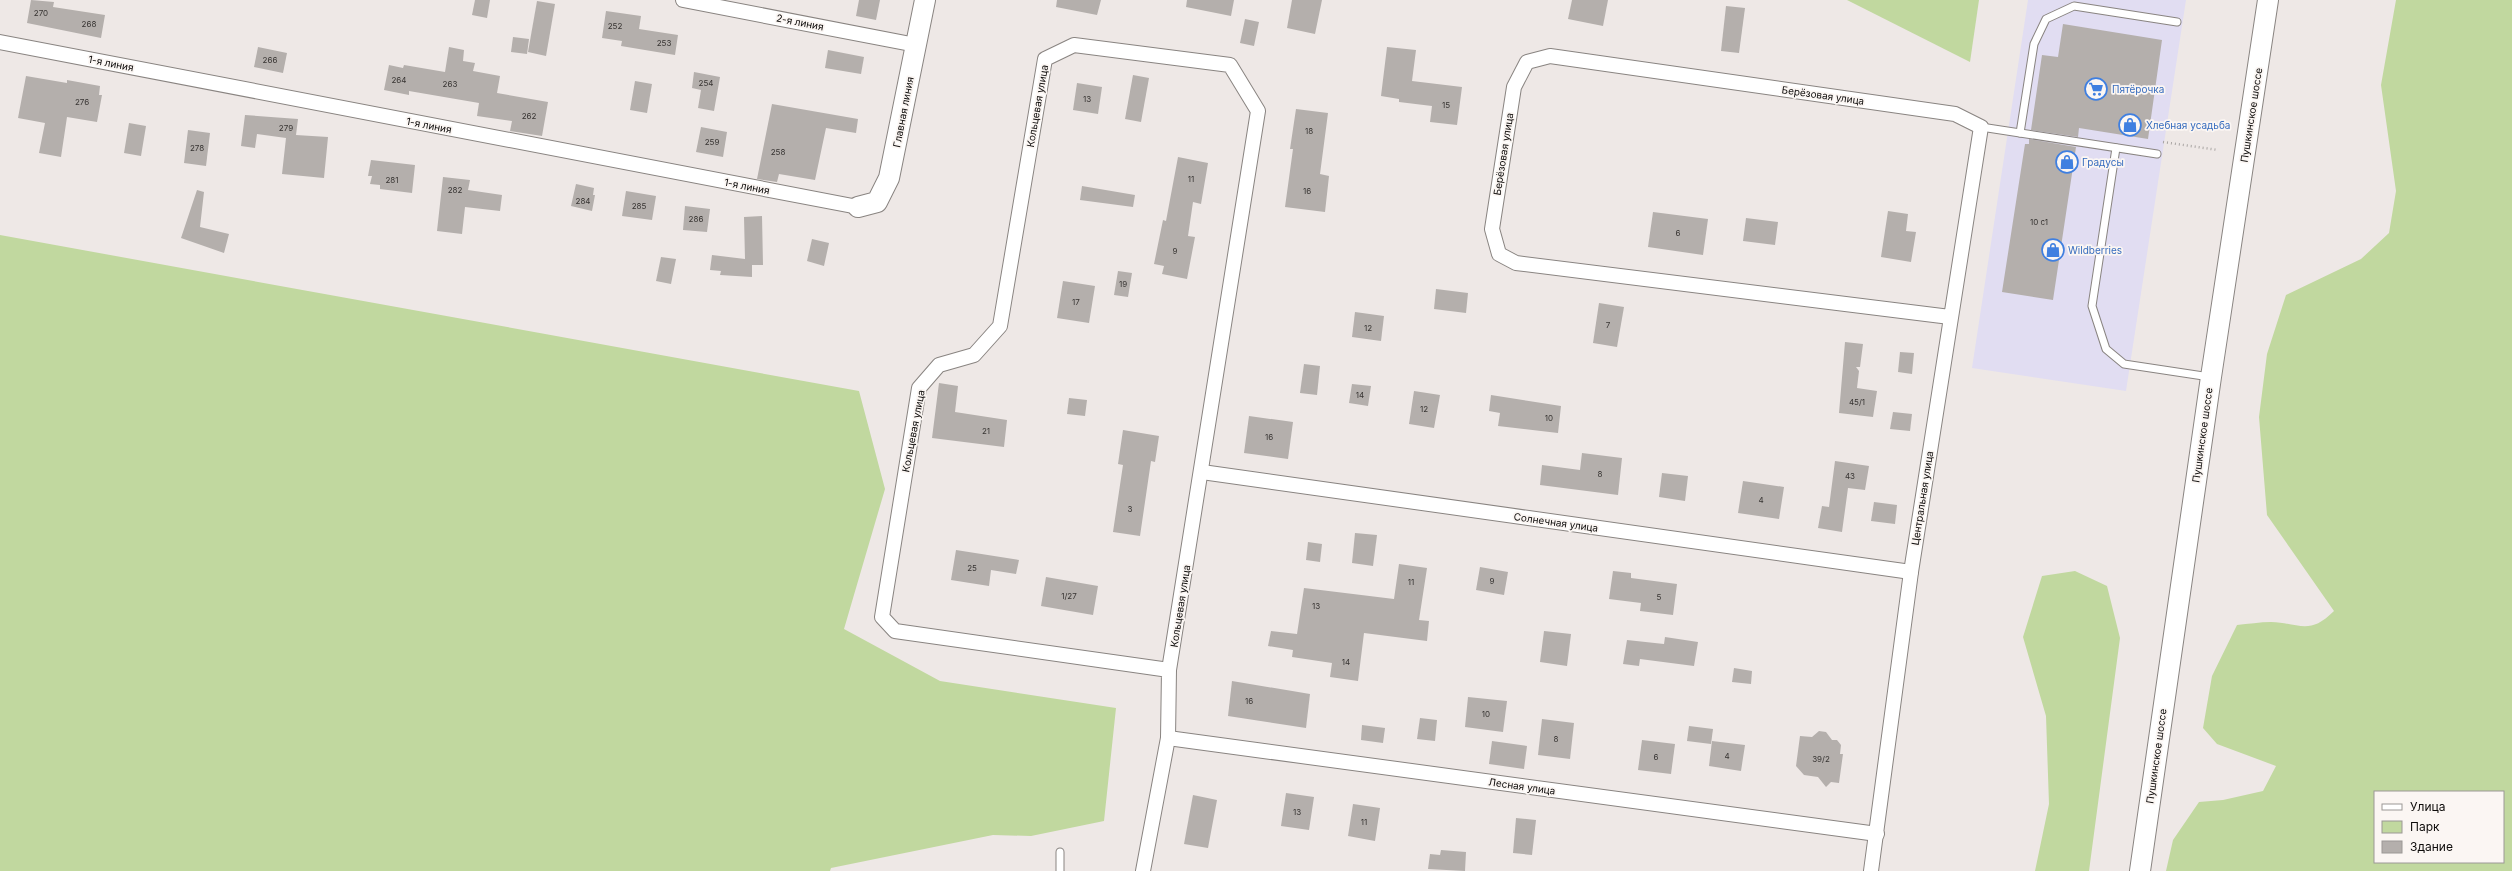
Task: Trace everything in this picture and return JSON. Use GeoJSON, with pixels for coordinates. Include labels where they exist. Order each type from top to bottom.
{"type":"FeatureCollection","features":[{"type":"Feature","properties":{"kind":"main road","name":"Главная линия"},"geometry":{"type":"LineString","coordinates":[[858,207],[877,202],[890,178],[925,0]]}},
{"type":"Feature","properties":{"kind":"main road","name":"Пушкинское шоссе"},"geometry":{"type":"LineString","coordinates":[[2140,871],[2211,377],[2268,0]]}},
{"type":"Feature","properties":{"kind":"street","name":"2-я линия"},"geometry":{"type":"LineString","coordinates":[[683,0],[916,45]]}},
{"type":"Feature","properties":{"kind":"street","name":"1-я линия"},"geometry":{"type":"LineString","coordinates":[[0,42],[858,207]]}},
{"type":"Feature","properties":{"kind":"street","name":"Кольцевая улица"},"geometry":{"type":"LineString","coordinates":[[1143,871],[1168,738],[1169,670],[1202,472],[1258,111],[1230,65],[1074,45],[1045,59],[1000,326],[974,355],[939,365],[919,388],[882,617],[895,631],[1169,670]]}},
{"type":"Feature","properties":{"kind":"street","name":"Берёзовая улица"},"geometry":{"type":"LineString","coordinates":[[1950,317],[1516,263],[1499,254],[1492,229],[1514,87],[1527,62],[1550,56],[1955,114],[1981,127]]}},
{"type":"Feature","properties":{"kind":"street","name":"Центральная улица"},"geometry":{"type":"LineString","coordinates":[[1872,871],[1911,572],[1981,127]]}},
{"type":"Feature","properties":{"kind":"street","name":"Солнечная улица"},"geometry":{"type":"LineString","coordinates":[[1202,472],[1911,572]]}},
{"type":"Feature","properties":{"kind":"street","name":"Лесная улица"},"geometry":{"type":"LineString","coordinates":[[1168,738],[1877,834]]}},
{"type":"Feature","properties":{"kind":"lane"},"geometry":{"type":"LineString","coordinates":[[2020,133],[2034,44],[2046,19],[2074,6],[2178,22]]}},
{"type":"Feature","properties":{"kind":"lane"},"geometry":{"type":"LineString","coordinates":[[1981,127],[2157,154]]}},
{"type":"Feature","properties":{"kind":"lane"},"geometry":{"type":"LineString","coordinates":[[2116,148],[2092,306],[2106,350],[2124,364],[2211,377]]}},
{"type":"Feature","properties":{"kind":"lane"},"geometry":{"type":"LineString","coordinates":[[1060,852],[1060,871]]}},
{"type":"Feature","properties":{"kind":"path"},"geometry":{"type":"LineString","coordinates":[[2157,154],[2160,142],[2218,150]]}},
{"type":"Feature","properties":{"kind":"shaded area"},"geometry":{"type":"Polygon","coordinates":[[[2028,0],[2186,0],[2126,391],[1972,368],[2028,0]]]}},
{"type":"Feature","properties":{"kind":"green space"},"geometry":{"type":"Polygon","coordinates":[[[1847,0],[1979,0],[1970,62],[1847,0]]]}},
{"type":"Feature","properties":{"kind":"green space"},"geometry":{"type":"Polygon","coordinates":[[[2396,0],[2512,0],[2512,871],[2166,871],[2173,840],[2199,802],[2223,800],[2263,791],[2276,766],[2217,744],[2203,728],[2212,676],[2237,625],[2271,622],[2297,626],[2311,626],[2325,619],[2334,611],[2267,515],[2259,417],[2267,354],[2286,295],[2361,259],[2389,233],[2396,191],[2381,85],[2396,0]]]}},
{"type":"Feature","properties":{"kind":"green space"},"geometry":{"type":"Polygon","coordinates":[[[0,235],[859,391],[885,489],[844,629],[940,681],[1116,708],[1104,821],[1031,836],[993,835],[831,868],[830,871],[0,871],[0,235]]]}},
{"type":"Feature","properties":{"kind":"green space"},"geometry":{"type":"Polygon","coordinates":[[[2075,571],[2107,586],[2120,638],[2089,871],[2035,871],[2049,804],[2046,716],[2023,637],[2042,576],[2075,571]]]}},
{"type":"Feature","properties":{"kind":"building"},"geometry":{"type":"Polygon","coordinates":[[[31,0],[54,2],[53,7],[105,15],[101,38],[27,23],[31,0]]]}},
{"type":"Feature","properties":{"kind":"building"},"geometry":{"type":"Polygon","coordinates":[[[475,0],[490,0],[487,18],[472,15],[475,0]]]}},
{"type":"Feature","properties":{"kind":"building"},"geometry":{"type":"Polygon","coordinates":[[[859,0],[880,0],[876,20],[856,16],[859,0]]]}},
{"type":"Feature","properties":{"kind":"building"},"geometry":{"type":"Polygon","coordinates":[[[1057,0],[1101,0],[1097,15],[1056,7],[1057,0]]]}},
{"type":"Feature","properties":{"kind":"building"},"geometry":{"type":"Polygon","coordinates":[[[1187,0],[1234,0],[1231,16],[1186,7],[1187,0]]]}},
{"type":"Feature","properties":{"kind":"building"},"geometry":{"type":"Polygon","coordinates":[[[1292,0],[1322,0],[1315,34],[1287,28],[1292,0]]]}},
{"type":"Feature","properties":{"kind":"building"},"geometry":{"type":"Polygon","coordinates":[[[1572,0],[1608,0],[1603,26],[1568,19],[1572,0]]]}},
{"type":"Feature","properties":{"kind":"building"},"geometry":{"type":"Polygon","coordinates":[[[537,1],[555,4],[546,56],[528,52],[537,1]]]}},
{"type":"Feature","properties":{"kind":"building"},"geometry":{"type":"Polygon","coordinates":[[[1726,6],[1745,8],[1739,53],[1721,51],[1726,6]]]}},
{"type":"Feature","properties":{"kind":"building"},"geometry":{"type":"Polygon","coordinates":[[[606,11],[641,16],[639,29],[678,35],[675,55],[621,46],[622,41],[602,38],[606,11]]]}},
{"type":"Feature","properties":{"kind":"building"},"geometry":{"type":"Polygon","coordinates":[[[1245,19],[1259,22],[1254,46],[1240,43],[1245,19]]]}},
{"type":"Feature","properties":{"kind":"building","name":"Пятёрочка"},"geometry":{"type":"Polygon","coordinates":[[[2063,24],[2162,40],[2148,139],[2079,128],[2078,137],[2031,130],[2042,55],[2058,57],[2063,24]]]}},
{"type":"Feature","properties":{"kind":"building"},"geometry":{"type":"Polygon","coordinates":[[[513,37],[529,39],[527,54],[511,52],[513,37]]]}},
{"type":"Feature","properties":{"kind":"building"},"geometry":{"type":"Polygon","coordinates":[[[258,47],[287,53],[283,73],[254,67],[258,47]]]}},
{"type":"Feature","properties":{"kind":"building"},"geometry":{"type":"Polygon","coordinates":[[[449,47],[464,50],[463,61],[475,63],[473,71],[500,76],[497,93],[548,102],[542,136],[510,131],[512,121],[477,116],[479,103],[409,91],[409,95],[384,90],[389,65],[403,68],[404,65],[445,72],[449,47]]]}},
{"type":"Feature","properties":{"kind":"building"},"geometry":{"type":"Polygon","coordinates":[[[1387,47],[1416,50],[1412,81],[1462,87],[1457,125],[1430,122],[1432,106],[1399,102],[1399,99],[1381,96],[1387,47]]]}},
{"type":"Feature","properties":{"kind":"building"},"geometry":{"type":"Polygon","coordinates":[[[828,50],[864,57],[861,74],[825,68],[828,50]]]}},
{"type":"Feature","properties":{"kind":"building"},"geometry":{"type":"Polygon","coordinates":[[[694,72],[720,77],[714,111],[698,108],[701,90],[692,88],[694,72]]]}},
{"type":"Feature","properties":{"kind":"building"},"geometry":{"type":"Polygon","coordinates":[[[1133,75],[1149,78],[1141,122],[1125,119],[1133,75]]]}},
{"type":"Feature","properties":{"kind":"building"},"geometry":{"type":"Polygon","coordinates":[[[26,76],[67,83],[67,80],[100,86],[99,95],[102,95],[97,122],[67,117],[61,157],[39,153],[45,123],[18,118],[26,76]]]}},
{"type":"Feature","properties":{"kind":"building"},"geometry":{"type":"Polygon","coordinates":[[[635,81],[652,84],[647,113],[630,110],[635,81]]]}},
{"type":"Feature","properties":{"kind":"building"},"geometry":{"type":"Polygon","coordinates":[[[1077,83],[1102,87],[1098,114],[1073,110],[1077,83]]]}},
{"type":"Feature","properties":{"kind":"building"},"geometry":{"type":"Polygon","coordinates":[[[772,104],[858,119],[856,133],[826,128],[815,180],[779,174],[777,182],[757,179],[772,104]]]}},
{"type":"Feature","properties":{"kind":"building"},"geometry":{"type":"Polygon","coordinates":[[[1296,109],[1328,113],[1320,174],[1329,176],[1325,212],[1285,207],[1293,149],[1290,149],[1296,109]]]}},
{"type":"Feature","properties":{"kind":"building"},"geometry":{"type":"Polygon","coordinates":[[[245,115],[298,119],[296,135],[328,137],[324,178],[282,174],[286,138],[257,134],[255,148],[241,146],[245,115]]]}},
{"type":"Feature","properties":{"kind":"building"},"geometry":{"type":"Polygon","coordinates":[[[129,123],[146,126],[141,156],[124,153],[129,123]]]}},
{"type":"Feature","properties":{"kind":"building"},"geometry":{"type":"Polygon","coordinates":[[[701,127],[727,132],[723,157],[696,152],[701,127]]]}},
{"type":"Feature","properties":{"kind":"building"},"geometry":{"type":"Polygon","coordinates":[[[188,130],[210,133],[206,166],[184,163],[188,130]]]}},
{"type":"Feature","properties":{"kind":"building"},"geometry":{"type":"Polygon","coordinates":[[[2029,139],[2076,147],[2053,300],[2002,292],[2025,144],[2029,144],[2029,139]]]}},
{"type":"Feature","properties":{"kind":"building"},"geometry":{"type":"Polygon","coordinates":[[[1178,157],[1208,163],[1201,204],[1193,202],[1188,236],[1195,237],[1187,279],[1162,274],[1164,266],[1154,264],[1163,220],[1166,221],[1178,157]]]}},
{"type":"Feature","properties":{"kind":"building"},"geometry":{"type":"Polygon","coordinates":[[[371,160],[415,165],[412,193],[380,189],[380,185],[370,184],[372,176],[368,176],[371,160]]]}},
{"type":"Feature","properties":{"kind":"building"},"geometry":{"type":"Polygon","coordinates":[[[443,177],[470,180],[468,190],[502,195],[500,211],[465,207],[462,234],[437,231],[443,177]]]}},
{"type":"Feature","properties":{"kind":"building"},"geometry":{"type":"Polygon","coordinates":[[[576,184],[594,188],[593,195],[595,195],[592,211],[571,206],[576,184]]]}},
{"type":"Feature","properties":{"kind":"building"},"geometry":{"type":"Polygon","coordinates":[[[1082,186],[1135,195],[1133,207],[1080,200],[1082,186]]]}},
{"type":"Feature","properties":{"kind":"building"},"geometry":{"type":"Polygon","coordinates":[[[197,190],[204,192],[200,227],[229,234],[224,253],[181,238],[197,190]]]}},
{"type":"Feature","properties":{"kind":"building"},"geometry":{"type":"Polygon","coordinates":[[[626,191],[656,196],[652,220],[622,216],[626,191]]]}},
{"type":"Feature","properties":{"kind":"building"},"geometry":{"type":"Polygon","coordinates":[[[685,206],[710,209],[707,232],[683,230],[685,206]]]}},
{"type":"Feature","properties":{"kind":"building"},"geometry":{"type":"Polygon","coordinates":[[[1888,211],[1908,214],[1906,231],[1916,232],[1911,262],[1881,257],[1888,211]]]}},
{"type":"Feature","properties":{"kind":"building"},"geometry":{"type":"Polygon","coordinates":[[[1653,212],[1708,219],[1703,255],[1648,247],[1653,212]]]}},
{"type":"Feature","properties":{"kind":"building"},"geometry":{"type":"Polygon","coordinates":[[[762,216],[763,265],[752,265],[752,277],[720,275],[721,271],[710,270],[712,255],[745,259],[744,217],[762,216]]]}},
{"type":"Feature","properties":{"kind":"building"},"geometry":{"type":"Polygon","coordinates":[[[1746,218],[1778,222],[1775,245],[1743,241],[1746,218]]]}},
{"type":"Feature","properties":{"kind":"building"},"geometry":{"type":"Polygon","coordinates":[[[812,239],[829,243],[824,266],[807,261],[812,239]]]}},
{"type":"Feature","properties":{"kind":"building"},"geometry":{"type":"Polygon","coordinates":[[[661,257],[676,259],[671,284],[656,281],[661,257]]]}},
{"type":"Feature","properties":{"kind":"building"},"geometry":{"type":"Polygon","coordinates":[[[1118,271],[1132,273],[1128,297],[1114,295],[1118,271]]]}},
{"type":"Feature","properties":{"kind":"building"},"geometry":{"type":"Polygon","coordinates":[[[1063,281],[1095,286],[1089,323],[1057,318],[1063,281]]]}},
{"type":"Feature","properties":{"kind":"building"},"geometry":{"type":"Polygon","coordinates":[[[1436,289],[1468,293],[1466,313],[1434,309],[1436,289]]]}},
{"type":"Feature","properties":{"kind":"building"},"geometry":{"type":"Polygon","coordinates":[[[1599,303],[1624,307],[1617,347],[1593,343],[1599,303]]]}},
{"type":"Feature","properties":{"kind":"building"},"geometry":{"type":"Polygon","coordinates":[[[1355,312],[1384,316],[1381,341],[1352,337],[1355,312]]]}},
{"type":"Feature","properties":{"kind":"building"},"geometry":{"type":"Polygon","coordinates":[[[1845,342],[1863,344],[1860,367],[1856,367],[1859,371],[1857,388],[1877,391],[1873,417],[1839,413],[1845,342]]]}},
{"type":"Feature","properties":{"kind":"building"},"geometry":{"type":"Polygon","coordinates":[[[1900,352],[1914,353],[1912,374],[1898,372],[1900,352]]]}},
{"type":"Feature","properties":{"kind":"building"},"geometry":{"type":"Polygon","coordinates":[[[1304,364],[1320,366],[1317,395],[1300,393],[1304,364]]]}},
{"type":"Feature","properties":{"kind":"building"},"geometry":{"type":"Polygon","coordinates":[[[939,383],[958,386],[955,412],[1007,420],[1004,447],[932,438],[939,383]]]}},
{"type":"Feature","properties":{"kind":"building"},"geometry":{"type":"Polygon","coordinates":[[[1352,384],[1371,386],[1368,406],[1349,403],[1352,384]]]}},
{"type":"Feature","properties":{"kind":"building"},"geometry":{"type":"Polygon","coordinates":[[[1414,391],[1440,395],[1434,428],[1409,424],[1414,391]]]}},
{"type":"Feature","properties":{"kind":"building"},"geometry":{"type":"Polygon","coordinates":[[[1491,395],[1561,406],[1558,433],[1498,426],[1500,413],[1489,411],[1491,395]]]}},
{"type":"Feature","properties":{"kind":"building"},"geometry":{"type":"Polygon","coordinates":[[[1069,398],[1087,400],[1085,416],[1067,414],[1069,398]]]}},
{"type":"Feature","properties":{"kind":"building"},"geometry":{"type":"Polygon","coordinates":[[[1893,412],[1912,414],[1910,431],[1890,429],[1893,412]]]}},
{"type":"Feature","properties":{"kind":"building"},"geometry":{"type":"Polygon","coordinates":[[[1249,416],[1293,422],[1288,459],[1244,453],[1249,416]]]}},
{"type":"Feature","properties":{"kind":"building"},"geometry":{"type":"Polygon","coordinates":[[[1123,430],[1159,436],[1155,462],[1151,461],[1140,536],[1113,532],[1123,465],[1118,464],[1123,430]]]}},
{"type":"Feature","properties":{"kind":"building"},"geometry":{"type":"Polygon","coordinates":[[[1582,453],[1622,458],[1618,495],[1540,485],[1542,465],[1580,470],[1582,453]]]}},
{"type":"Feature","properties":{"kind":"building"},"geometry":{"type":"Polygon","coordinates":[[[1835,461],[1869,466],[1865,490],[1848,488],[1842,532],[1818,528],[1822,506],[1829,507],[1835,461]]]}},
{"type":"Feature","properties":{"kind":"building"},"geometry":{"type":"Polygon","coordinates":[[[1662,473],[1688,476],[1685,501],[1659,497],[1662,473]]]}},
{"type":"Feature","properties":{"kind":"building"},"geometry":{"type":"Polygon","coordinates":[[[1743,481],[1784,487],[1779,519],[1738,513],[1743,481]]]}},
{"type":"Feature","properties":{"kind":"building"},"geometry":{"type":"Polygon","coordinates":[[[1874,502],[1897,505],[1895,524],[1871,521],[1874,502]]]}},
{"type":"Feature","properties":{"kind":"building"},"geometry":{"type":"Polygon","coordinates":[[[1355,533],[1377,535],[1373,566],[1352,563],[1355,533]]]}},
{"type":"Feature","properties":{"kind":"building"},"geometry":{"type":"Polygon","coordinates":[[[1308,542],[1322,544],[1320,562],[1306,560],[1308,542]]]}},
{"type":"Feature","properties":{"kind":"building"},"geometry":{"type":"Polygon","coordinates":[[[956,550],[1019,560],[1016,574],[991,570],[989,586],[951,580],[956,550]]]}},
{"type":"Feature","properties":{"kind":"building"},"geometry":{"type":"Polygon","coordinates":[[[1399,564],[1427,568],[1419,620],[1429,621],[1427,641],[1364,633],[1358,681],[1330,677],[1332,663],[1292,657],[1293,650],[1268,646],[1271,631],[1297,634],[1304,588],[1394,599],[1399,564]]]}},
{"type":"Feature","properties":{"kind":"building"},"geometry":{"type":"Polygon","coordinates":[[[1480,567],[1508,572],[1504,595],[1476,590],[1480,567]]]}},
{"type":"Feature","properties":{"kind":"building"},"geometry":{"type":"Polygon","coordinates":[[[1613,571],[1631,573],[1631,578],[1677,584],[1673,615],[1640,611],[1641,603],[1609,599],[1613,571]]]}},
{"type":"Feature","properties":{"kind":"building"},"geometry":{"type":"Polygon","coordinates":[[[1046,577],[1098,586],[1093,615],[1041,606],[1046,577]]]}},
{"type":"Feature","properties":{"kind":"building"},"geometry":{"type":"Polygon","coordinates":[[[1544,631],[1571,634],[1567,666],[1540,662],[1544,631]]]}},
{"type":"Feature","properties":{"kind":"building"},"geometry":{"type":"Polygon","coordinates":[[[1665,637],[1698,642],[1694,666],[1640,659],[1639,666],[1623,664],[1627,640],[1664,644],[1665,637]]]}},
{"type":"Feature","properties":{"kind":"building"},"geometry":{"type":"Polygon","coordinates":[[[1734,668],[1752,671],[1751,684],[1732,682],[1734,668]]]}},
{"type":"Feature","properties":{"kind":"building"},"geometry":{"type":"Polygon","coordinates":[[[1232,681],[1310,694],[1306,728],[1228,716],[1232,681]]]}},
{"type":"Feature","properties":{"kind":"building"},"geometry":{"type":"Polygon","coordinates":[[[1468,697],[1507,701],[1503,732],[1465,727],[1468,697]]]}},
{"type":"Feature","properties":{"kind":"building"},"geometry":{"type":"Polygon","coordinates":[[[1420,718],[1437,720],[1435,741],[1417,739],[1420,718]]]}},
{"type":"Feature","properties":{"kind":"building"},"geometry":{"type":"Polygon","coordinates":[[[1542,719],[1574,723],[1570,759],[1538,755],[1542,719]]]}},
{"type":"Feature","properties":{"kind":"building"},"geometry":{"type":"Polygon","coordinates":[[[1362,725],[1385,728],[1383,743],[1361,740],[1362,725]]]}},
{"type":"Feature","properties":{"kind":"building"},"geometry":{"type":"Polygon","coordinates":[[[1689,726],[1713,729],[1711,744],[1687,741],[1689,726]]]}},
{"type":"Feature","properties":{"kind":"building"},"geometry":{"type":"Polygon","coordinates":[[[1819,731],[1826,732],[1832,740],[1837,740],[1841,745],[1840,754],[1843,754],[1839,783],[1831,782],[1826,787],[1818,777],[1804,775],[1796,766],[1800,736],[1812,737],[1819,731]]]}},
{"type":"Feature","properties":{"kind":"building"},"geometry":{"type":"Polygon","coordinates":[[[1642,740],[1675,744],[1671,774],[1638,770],[1642,740]]]}},
{"type":"Feature","properties":{"kind":"building"},"geometry":{"type":"Polygon","coordinates":[[[1492,741],[1527,746],[1524,769],[1489,764],[1492,741]]]}},
{"type":"Feature","properties":{"kind":"building"},"geometry":{"type":"Polygon","coordinates":[[[1712,741],[1745,745],[1741,771],[1709,766],[1712,741]]]}},
{"type":"Feature","properties":{"kind":"building"},"geometry":{"type":"Polygon","coordinates":[[[1286,793],[1314,797],[1309,830],[1281,826],[1286,793]]]}},
{"type":"Feature","properties":{"kind":"building"},"geometry":{"type":"Polygon","coordinates":[[[1193,795],[1217,800],[1208,848],[1184,844],[1193,795]]]}},
{"type":"Feature","properties":{"kind":"building"},"geometry":{"type":"Polygon","coordinates":[[[1353,804],[1380,808],[1375,841],[1348,836],[1353,804]]]}},
{"type":"Feature","properties":{"kind":"building"},"geometry":{"type":"Polygon","coordinates":[[[1516,818],[1536,820],[1532,855],[1513,853],[1516,818]]]}},
{"type":"Feature","properties":{"kind":"building"},"geometry":{"type":"Polygon","coordinates":[[[1441,850],[1466,852],[1465,871],[1428,869],[1430,854],[1440,855],[1441,850]]]}},
{"type":"Feature","properties":{"kind":"place","name":"Пятёрочка"},"geometry":{"type":"Point","coordinates":[2096,89]}},
{"type":"Feature","properties":{"kind":"place","name":"Хлебная усадьба"},"geometry":{"type":"Point","coordinates":[2130,125]}},
{"type":"Feature","properties":{"kind":"place","name":"Градусы"},"geometry":{"type":"Point","coordinates":[2067,162]}},
{"type":"Feature","properties":{"kind":"place","name":"Wildberries"},"geometry":{"type":"Point","coordinates":[2053,250]}}]}
